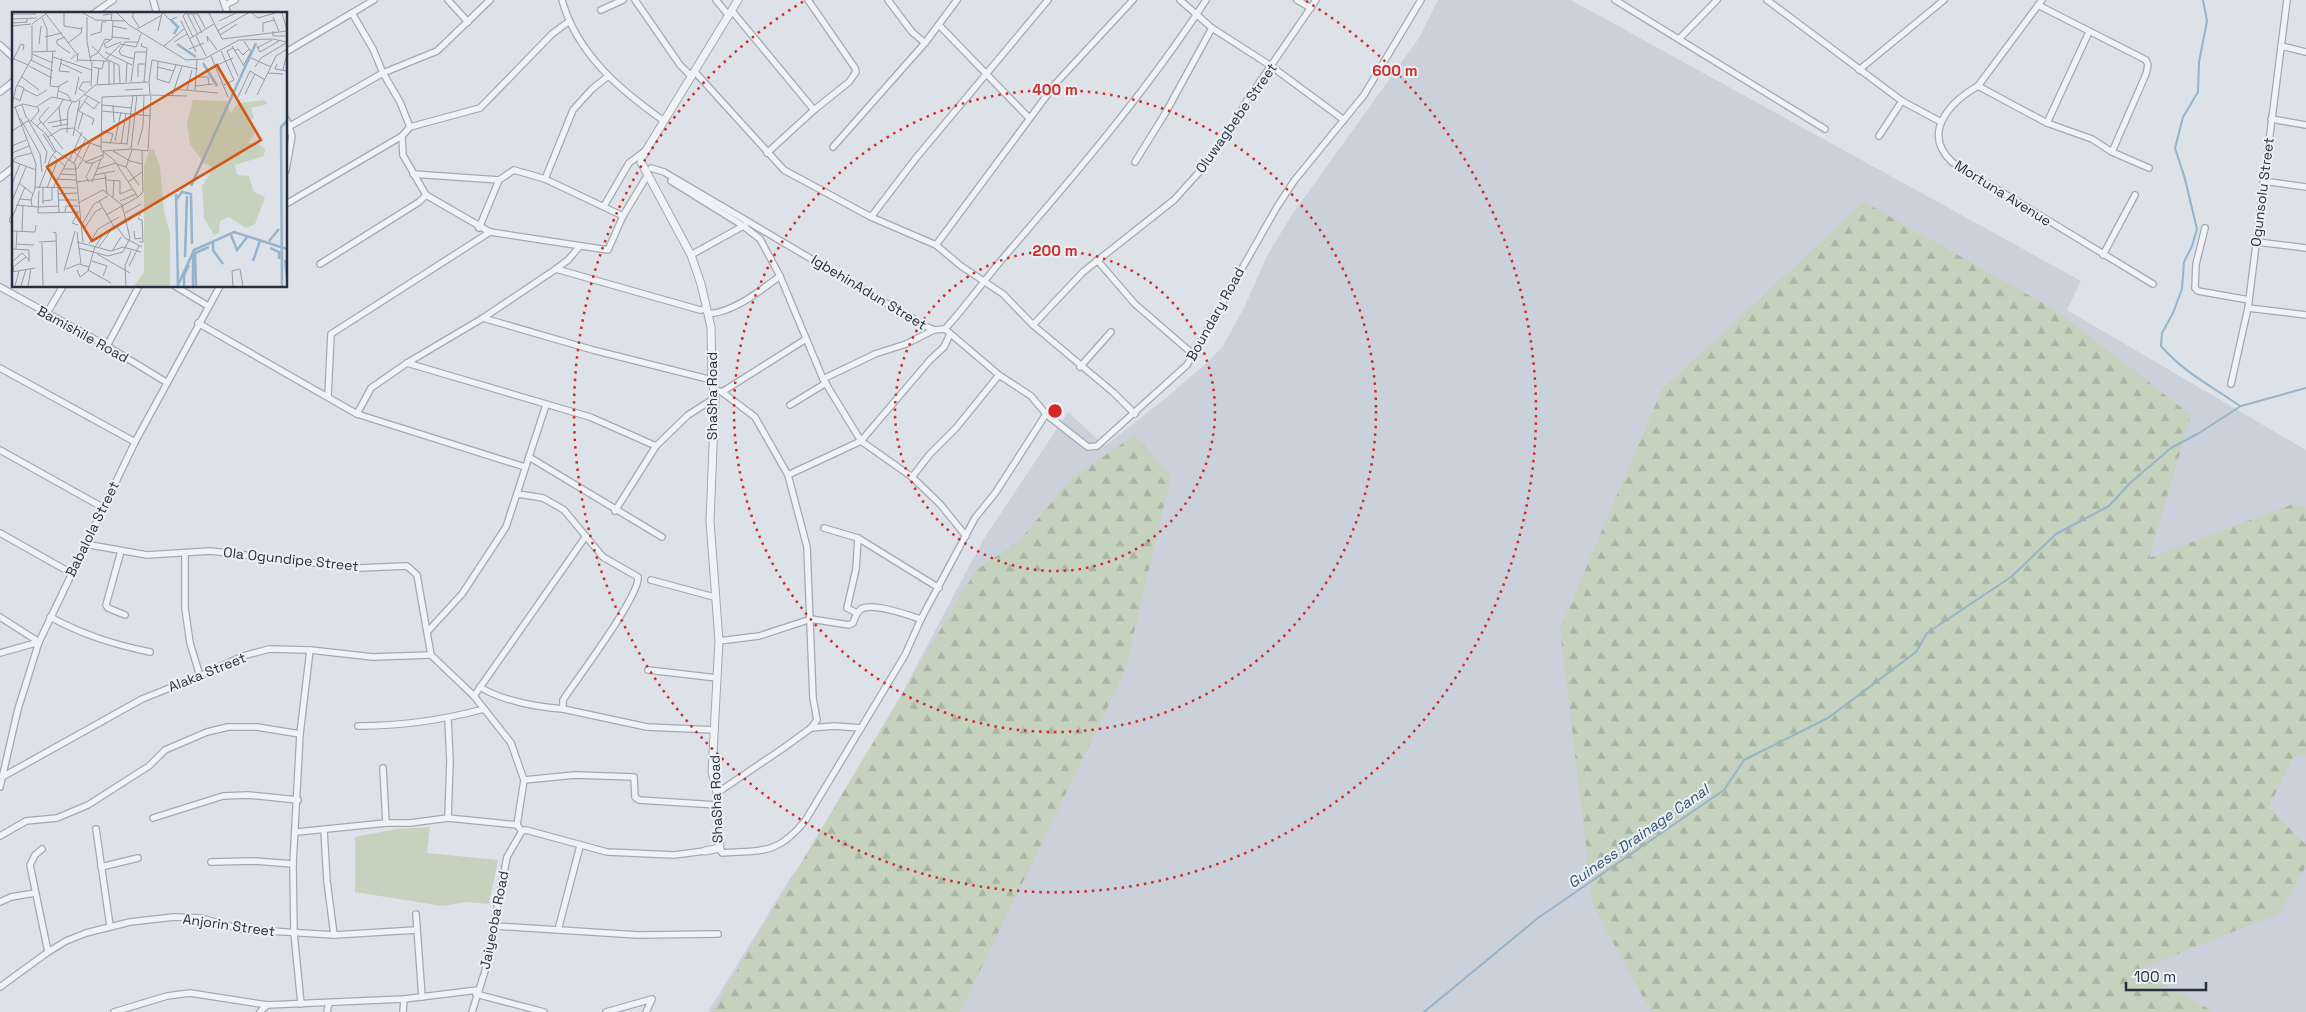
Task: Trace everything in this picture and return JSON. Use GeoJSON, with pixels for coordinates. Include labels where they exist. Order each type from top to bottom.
{"type":"FeatureCollection","features":[{"type":"Feature","properties":{"kind":"street"},"geometry":{"type":"LineString","coordinates":[[96,12],[113,0]]}},
{"type":"Feature","properties":{"kind":"street"},"geometry":{"type":"LineString","coordinates":[[224,3],[234,0]]}},
{"type":"Feature","properties":{"kind":"street"},"geometry":{"type":"LineString","coordinates":[[288,51],[374,0]]}},
{"type":"Feature","properties":{"kind":"street"},"geometry":{"type":"LineString","coordinates":[[448,0],[468,22]]}},
{"type":"Feature","properties":{"kind":"street"},"geometry":{"type":"LineString","coordinates":[[290,126],[383,73],[437,51],[490,0]]}},
{"type":"Feature","properties":{"kind":"street"},"geometry":{"type":"LineString","coordinates":[[562,0],[568,22],[608,77],[664,121]]}},
{"type":"Feature","properties":{"kind":"street"},"geometry":{"type":"LineString","coordinates":[[601,10],[623,0]]}},
{"type":"Feature","properties":{"kind":"street"},"geometry":{"type":"LineString","coordinates":[[635,0],[680,66],[693,75],[784,170],[872,217],[936,246],[982,281],[1003,294],[1033,325],[1080,367],[1114,393],[1135,414]]}},
{"type":"Feature","properties":{"kind":"street"},"geometry":{"type":"LineString","coordinates":[[716,0],[730,13],[814,110]]}},
{"type":"Feature","properties":{"kind":"street"},"geometry":{"type":"LineString","coordinates":[[738,0],[642,157],[641,162],[691,191],[760,239],[780,276],[824,381],[860,441],[912,478],[940,504],[966,536]]}},
{"type":"Feature","properties":{"kind":"street"},"geometry":{"type":"LineString","coordinates":[[767,153],[814,110],[850,82],[856,72],[808,0]]}},
{"type":"Feature","properties":{"kind":"street"},"geometry":{"type":"LineString","coordinates":[[888,0],[912,32],[925,43]]}},
{"type":"Feature","properties":{"kind":"street"},"geometry":{"type":"LineString","coordinates":[[833,148],[925,43],[957,0]]}},
{"type":"Feature","properties":{"kind":"street"},"geometry":{"type":"LineString","coordinates":[[872,217],[916,158],[984,74],[1048,0]]}},
{"type":"Feature","properties":{"kind":"street"},"geometry":{"type":"LineString","coordinates":[[936,246],[1029,118],[1062,76],[1133,0]]}},
{"type":"Feature","properties":{"kind":"street"},"geometry":{"type":"LineString","coordinates":[[1180,0],[1196,16],[1212,28],[1271,66],[1344,120]]}},
{"type":"Feature","properties":{"kind":"street","name":"IgbehinAdun Street"},"geometry":{"type":"LineString","coordinates":[[651,168],[664,172],[691,191],[782,240],[934,330],[945,329],[982,281],[1094,152],[1149,83],[1206,0]]}},
{"type":"Feature","properties":{"kind":"street"},"geometry":{"type":"LineString","coordinates":[[1297,0],[1311,8]]}},
{"type":"Feature","properties":{"kind":"street","name":"Oluwagbebe Street"},"geometry":{"type":"LineString","coordinates":[[1033,325],[1097,260],[1159,213],[1201,170],[1229,132],[1316,0]]}},
{"type":"Feature","properties":{"kind":"street","name":"Boundary Road"},"geometry":{"type":"LineString","coordinates":[[945,329],[999,375],[1031,396],[1046,414],[1079,440],[1092,448],[1097,446],[1178,375],[1194,355],[1235,277],[1281,201],[1294,181],[1369,87],[1421,0]]}},
{"type":"Feature","properties":{"kind":"street"},"geometry":{"type":"LineString","coordinates":[[1615,0],[1825,129]]}},
{"type":"Feature","properties":{"kind":"street"},"geometry":{"type":"LineString","coordinates":[[1679,39],[1717,0]]}},
{"type":"Feature","properties":{"kind":"street"},"geometry":{"type":"LineString","coordinates":[[1767,0],[1902,101],[1941,122],[1966,93],[1978,86],[2040,3],[2089,32],[2142,58],[2148,65],[2146,74],[2112,152]]}},
{"type":"Feature","properties":{"kind":"street"},"geometry":{"type":"LineString","coordinates":[[1859,70],[1944,0]]}},
{"type":"Feature","properties":{"kind":"street","name":"Ogunsolu Street"},"geometry":{"type":"LineString","coordinates":[[2231,384],[2248,308],[2287,0]]}},
{"type":"Feature","properties":{"kind":"street"},"geometry":{"type":"LineString","coordinates":[[352,13],[374,49],[383,73],[400,102],[410,127]]}},
{"type":"Feature","properties":{"kind":"street"},"geometry":{"type":"LineString","coordinates":[[288,203],[402,136],[410,127],[480,108],[552,34],[568,22]]}},
{"type":"Feature","properties":{"kind":"street"},"geometry":{"type":"LineString","coordinates":[[939,25],[984,74],[1029,118]]}},
{"type":"Feature","properties":{"kind":"street"},"geometry":{"type":"LineString","coordinates":[[1135,162],[1166,112],[1212,28]]}},
{"type":"Feature","properties":{"kind":"street"},"geometry":{"type":"LineString","coordinates":[[2047,123],[2089,32]]}},
{"type":"Feature","properties":{"kind":"street"},"geometry":{"type":"LineString","coordinates":[[0,46],[12,56]]}},
{"type":"Feature","properties":{"kind":"street"},"geometry":{"type":"LineString","coordinates":[[2280,46],[2306,52]]}},
{"type":"Feature","properties":{"kind":"street"},"geometry":{"type":"LineString","coordinates":[[545,179],[573,110],[592,89],[608,77]]}},
{"type":"Feature","properties":{"kind":"street"},"geometry":{"type":"LineString","coordinates":[[0,92],[12,82]]}},
{"type":"Feature","properties":{"kind":"street"},"geometry":{"type":"LineString","coordinates":[[1978,86],[2047,123],[2092,139],[2112,152],[2149,168]]}},
{"type":"Feature","properties":{"kind":"street"},"geometry":{"type":"LineString","coordinates":[[1879,136],[1902,101]]}},
{"type":"Feature","properties":{"kind":"street"},"geometry":{"type":"LineString","coordinates":[[2271,119],[2306,125]]}},
{"type":"Feature","properties":{"kind":"street","name":"Mortuna Avenue"},"geometry":{"type":"LineString","coordinates":[[1941,122],[1938,136],[1939,145],[1943,154],[1952,162],[2153,284]]}},
{"type":"Feature","properties":{"kind":"street"},"geometry":{"type":"LineString","coordinates":[[288,123],[292,136],[288,159]]}},
{"type":"Feature","properties":{"kind":"street"},"geometry":{"type":"LineString","coordinates":[[402,136],[403,155],[426,195],[479,228],[490,232],[608,250],[623,216],[647,176]]}},
{"type":"Feature","properties":{"kind":"street"},"geometry":{"type":"LineString","coordinates":[[604,206],[629,163],[647,150]]}},
{"type":"Feature","properties":{"kind":"street","name":"ShaSha Road"},"geometry":{"type":"LineString","coordinates":[[641,162],[691,255],[708,311],[712,380],[715,398],[710,521],[718,641],[712,772],[717,793],[720,848],[705,851]]}},
{"type":"Feature","properties":{"kind":"street"},"geometry":{"type":"LineString","coordinates":[[0,178],[12,170]]}},
{"type":"Feature","properties":{"kind":"street"},"geometry":{"type":"LineString","coordinates":[[479,228],[499,180],[514,170],[545,179],[623,216]]}},
{"type":"Feature","properties":{"kind":"street"},"geometry":{"type":"LineString","coordinates":[[413,174],[499,180]]}},
{"type":"Feature","properties":{"kind":"street"},"geometry":{"type":"LineString","coordinates":[[2263,181],[2306,187]]}},
{"type":"Feature","properties":{"kind":"street"},"geometry":{"type":"LineString","coordinates":[[320,264],[419,202],[426,195]]}},
{"type":"Feature","properties":{"kind":"street"},"geometry":{"type":"LineString","coordinates":[[2104,255],[2134,195]]}},
{"type":"Feature","properties":{"kind":"street"},"geometry":{"type":"LineString","coordinates":[[691,255],[742,225],[751,225]]}},
{"type":"Feature","properties":{"kind":"street"},"geometry":{"type":"LineString","coordinates":[[2205,228],[2196,264],[2195,288],[2198,291],[2249,300]]}},
{"type":"Feature","properties":{"kind":"street"},"geometry":{"type":"LineString","coordinates":[[328,396],[330,336],[490,232]]}},
{"type":"Feature","properties":{"kind":"street"},"geometry":{"type":"LineString","coordinates":[[2257,242],[2306,248]]}},
{"type":"Feature","properties":{"kind":"street"},"geometry":{"type":"LineString","coordinates":[[357,414],[371,388],[407,363],[483,318],[556,269],[568,260],[580,246]]}},
{"type":"Feature","properties":{"kind":"street"},"geometry":{"type":"LineString","coordinates":[[1097,260],[1135,304],[1194,355]]}},
{"type":"Feature","properties":{"kind":"street"},"geometry":{"type":"LineString","coordinates":[[556,269],[708,311],[726,311],[780,276]]}},
{"type":"Feature","properties":{"kind":"street","name":"Bamishile Road"},"geometry":{"type":"LineString","coordinates":[[0,287],[166,382]]}},
{"type":"Feature","properties":{"kind":"street"},"geometry":{"type":"LineString","coordinates":[[47,313],[62,288]]}},
{"type":"Feature","properties":{"kind":"street"},"geometry":{"type":"LineString","coordinates":[[106,346],[139,288]]}},
{"type":"Feature","properties":{"kind":"street"},"geometry":{"type":"LineString","coordinates":[[178,288],[208,306]]}},
{"type":"Feature","properties":{"kind":"street","name":"Babalola Street"},"geometry":{"type":"LineString","coordinates":[[0,787],[18,709],[39,642],[102,507],[135,442],[198,323],[219,288]]}},
{"type":"Feature","properties":{"kind":"street"},"geometry":{"type":"LineString","coordinates":[[2248,308],[2306,315]]}},
{"type":"Feature","properties":{"kind":"street"},"geometry":{"type":"LineString","coordinates":[[483,318],[593,350],[712,380]]}},
{"type":"Feature","properties":{"kind":"street"},"geometry":{"type":"LineString","coordinates":[[198,323],[357,414],[525,467]]}},
{"type":"Feature","properties":{"kind":"street"},"geometry":{"type":"LineString","coordinates":[[790,405],[824,381],[875,354],[906,344],[934,330]]}},
{"type":"Feature","properties":{"kind":"street"},"geometry":{"type":"LineString","coordinates":[[1080,367],[1111,332]]}},
{"type":"Feature","properties":{"kind":"street"},"geometry":{"type":"LineString","coordinates":[[788,475],[860,441],[930,360],[944,347],[950,334]]}},
{"type":"Feature","properties":{"kind":"street"},"geometry":{"type":"LineString","coordinates":[[722,392],[806,340]]}},
{"type":"Feature","properties":{"kind":"street"},"geometry":{"type":"LineString","coordinates":[[407,363],[590,417],[656,446]]}},
{"type":"Feature","properties":{"kind":"street"},"geometry":{"type":"LineString","coordinates":[[0,368],[135,442]]}},
{"type":"Feature","properties":{"kind":"street"},"geometry":{"type":"LineString","coordinates":[[912,478],[930,454],[956,428],[999,375]]}},
{"type":"Feature","properties":{"kind":"street"},"geometry":{"type":"LineString","coordinates":[[714,389],[722,392],[755,417],[788,475],[807,547],[813,698],[817,720],[811,728],[717,793]]}},
{"type":"Feature","properties":{"kind":"street"},"geometry":{"type":"LineString","coordinates":[[616,510],[656,446],[688,415],[715,398]]}},
{"type":"Feature","properties":{"kind":"street"},"geometry":{"type":"LineString","coordinates":[[428,631],[462,594],[506,527],[546,405]]}},
{"type":"Feature","properties":{"kind":"street"},"geometry":{"type":"LineString","coordinates":[[720,848],[722,854],[762,850],[778,846],[791,838],[805,821],[904,655],[975,518],[996,492],[1046,414]]}},
{"type":"Feature","properties":{"kind":"street"},"geometry":{"type":"LineString","coordinates":[[0,450],[102,507]]}},
{"type":"Feature","properties":{"kind":"street"},"geometry":{"type":"LineString","coordinates":[[529,457],[662,537]]}},
{"type":"Feature","properties":{"kind":"street"},"geometry":{"type":"LineString","coordinates":[[518,494],[542,498],[564,510],[603,557],[635,575],[638,582],[617,620],[563,700],[563,709]]}},
{"type":"Feature","properties":{"kind":"street"},"geometry":{"type":"LineString","coordinates":[[824,528],[858,538],[939,588]]}},
{"type":"Feature","properties":{"kind":"street"},"geometry":{"type":"LineString","coordinates":[[0,533],[71,573]]}},
{"type":"Feature","properties":{"kind":"street"},"geometry":{"type":"LineString","coordinates":[[474,696],[586,536]]}},
{"type":"Feature","properties":{"kind":"street"},"geometry":{"type":"LineString","coordinates":[[857,613],[847,608],[856,569],[858,538]]}},
{"type":"Feature","properties":{"kind":"street","name":"Ola Ogundipe Street"},"geometry":{"type":"LineString","coordinates":[[85,544],[147,555],[210,551],[243,553],[358,568],[407,566],[412,568],[417,575],[431,655]]}},
{"type":"Feature","properties":{"kind":"street"},"geometry":{"type":"LineString","coordinates":[[121,551],[106,605],[108,608],[125,615]]}},
{"type":"Feature","properties":{"kind":"street"},"geometry":{"type":"LineString","coordinates":[[185,553],[185,608],[190,643],[200,676]]}},
{"type":"Feature","properties":{"kind":"street"},"geometry":{"type":"LineString","coordinates":[[651,580],[714,597]]}},
{"type":"Feature","properties":{"kind":"street"},"geometry":{"type":"LineString","coordinates":[[718,641],[759,636],[811,619],[850,625],[853,623],[857,613],[863,608],[874,607],[921,619]]}},
{"type":"Feature","properties":{"kind":"street"},"geometry":{"type":"LineString","coordinates":[[50,617],[81,633],[112,644],[150,652]]}},
{"type":"Feature","properties":{"kind":"street"},"geometry":{"type":"LineString","coordinates":[[0,618],[39,642]]}},
{"type":"Feature","properties":{"kind":"street"},"geometry":{"type":"LineString","coordinates":[[0,653],[39,642]]}},
{"type":"Feature","properties":{"kind":"street","name":"Alaka Street"},"geometry":{"type":"LineString","coordinates":[[4,776],[142,698],[200,676],[243,656],[269,649],[310,650],[374,656],[431,655]]}},
{"type":"Feature","properties":{"kind":"street"},"geometry":{"type":"LineString","coordinates":[[301,1004],[294,933],[294,864],[297,832],[300,734],[310,650]]}},
{"type":"Feature","properties":{"kind":"street"},"geometry":{"type":"LineString","coordinates":[[431,655],[474,696],[511,743],[524,780],[517,825]]}},
{"type":"Feature","properties":{"kind":"street"},"geometry":{"type":"LineString","coordinates":[[648,670],[716,678]]}},
{"type":"Feature","properties":{"kind":"street"},"geometry":{"type":"LineString","coordinates":[[480,687],[498,697],[647,727],[715,730]]}},
{"type":"Feature","properties":{"kind":"street"},"geometry":{"type":"LineString","coordinates":[[358,726],[386,726],[448,719],[484,709]]}},
{"type":"Feature","properties":{"kind":"street"},"geometry":{"type":"LineString","coordinates":[[448,719],[450,761],[448,818]]}},
{"type":"Feature","properties":{"kind":"street"},"geometry":{"type":"LineString","coordinates":[[811,728],[834,726],[861,728]]}},
{"type":"Feature","properties":{"kind":"street"},"geometry":{"type":"LineString","coordinates":[[0,836],[26,821],[57,818],[88,805],[149,766],[165,750],[207,732],[228,727],[258,727],[300,734]]}},
{"type":"Feature","properties":{"kind":"street"},"geometry":{"type":"LineString","coordinates":[[383,768],[386,822]]}},
{"type":"Feature","properties":{"kind":"street"},"geometry":{"type":"LineString","coordinates":[[524,780],[575,775],[634,777],[635,797],[639,800],[717,805]]}},
{"type":"Feature","properties":{"kind":"street"},"geometry":{"type":"LineString","coordinates":[[153,818],[223,796],[248,795],[298,800]]}},
{"type":"Feature","properties":{"kind":"street"},"geometry":{"type":"LineString","coordinates":[[297,832],[324,831],[386,822],[410,823],[448,818],[517,825],[522,831],[533,832],[606,852],[674,855],[705,851]]}},
{"type":"Feature","properties":{"kind":"street"},"geometry":{"type":"LineString","coordinates":[[96,829],[110,926]]}},
{"type":"Feature","properties":{"kind":"street"},"geometry":{"type":"LineString","coordinates":[[324,831],[327,881],[334,935]]}},
{"type":"Feature","properties":{"kind":"street","name":"Jaiyeoba Road"},"geometry":{"type":"LineString","coordinates":[[472,1012],[485,971],[507,857],[522,831]]}},
{"type":"Feature","properties":{"kind":"street"},"geometry":{"type":"LineString","coordinates":[[558,930],[580,846]]}},
{"type":"Feature","properties":{"kind":"street"},"geometry":{"type":"LineString","coordinates":[[42,849],[31,860],[35,893],[48,952]]}},
{"type":"Feature","properties":{"kind":"street"},"geometry":{"type":"LineString","coordinates":[[101,867],[138,858]]}},
{"type":"Feature","properties":{"kind":"street"},"geometry":{"type":"LineString","coordinates":[[211,862],[254,861],[294,864]]}},
{"type":"Feature","properties":{"kind":"street"},"geometry":{"type":"LineString","coordinates":[[0,902],[11,897],[35,893]]}},
{"type":"Feature","properties":{"kind":"street"},"geometry":{"type":"LineString","coordinates":[[416,914],[422,997]]}},
{"type":"Feature","properties":{"kind":"street","name":"Anjorin Street"},"geometry":{"type":"LineString","coordinates":[[0,987],[66,941],[110,926],[174,917],[208,919],[240,929],[294,933],[334,935],[416,930]]}},
{"type":"Feature","properties":{"kind":"street"},"geometry":{"type":"LineString","coordinates":[[495,926],[638,935],[718,934]]}},
{"type":"Feature","properties":{"kind":"street"},"geometry":{"type":"LineString","coordinates":[[114,1012],[167,996],[190,993],[267,1004],[301,1004],[404,999],[477,992],[544,1012]]}},
{"type":"Feature","properties":{"kind":"street"},"geometry":{"type":"LineString","coordinates":[[403,1012],[404,999]]}},
{"type":"Feature","properties":{"kind":"street"},"geometry":{"type":"LineString","coordinates":[[606,1012],[652,999],[646,1012]]}},
{"type":"Feature","properties":{"kind":"street"},"geometry":{"type":"LineString","coordinates":[[327,1012],[329,1003]]}},
{"type":"Feature","properties":{"kind":"street"},"geometry":{"type":"LineString","coordinates":[[260,1012],[267,1004]]}},
{"type":"Feature","properties":{"kind":"shaded area"},"geometry":{"type":"Polygon","coordinates":[[[1438,0],[1571,0],[2081,281],[2067,310],[2306,450],[2306,1012],[708,1012],[794,872],[800,869],[890,716],[983,540],[1068,412],[1105,446],[1167,397],[1209,361],[1223,346],[1244,308],[1267,256],[1291,216],[1419,38],[1438,0]]]}},
{"type":"Feature","properties":{"kind":"green space"},"geometry":{"type":"Polygon","coordinates":[[[1864,202],[2057,311],[2191,415],[2149,558],[2293,504],[2306,507],[2306,756],[2294,756],[2269,807],[2306,845],[2306,866],[2280,913],[2138,970],[2214,1012],[1651,1012],[1593,906],[1560,629],[1662,389],[1864,202]]]}},
{"type":"Feature","properties":{"kind":"green space"},"geometry":{"type":"Polygon","coordinates":[[[1135,435],[1171,476],[1125,671],[960,1012],[712,1012],[976,570],[1018,542],[1072,478],[1135,435]]]}},
{"type":"Feature","properties":{"kind":"green space"},"geometry":{"type":"Polygon","coordinates":[[[430,827],[427,853],[498,860],[489,904],[465,902],[443,906],[355,892],[355,837],[396,829],[430,827]]]}},
{"type":"Feature","properties":{"kind":"waterway"},"geometry":{"type":"LineString","coordinates":[[2203,0],[2207,21],[2199,62],[2198,92],[2183,117],[2175,148],[2185,179],[2197,229],[2192,246],[2184,262],[2182,289],[2173,313],[2162,333],[2161,346],[2179,364],[2240,406]]}},
{"type":"Feature","properties":{"kind":"waterway","name":"Guiness Drainage Canal"},"geometry":{"type":"LineString","coordinates":[[1424,1012],[1538,918],[1724,790],[1744,760],[1828,718],[1916,652],[1927,633],[2011,577],[2056,534],[2109,506],[2130,483],[2171,448],[2199,433],[2241,406],[2306,388]]}}]}
